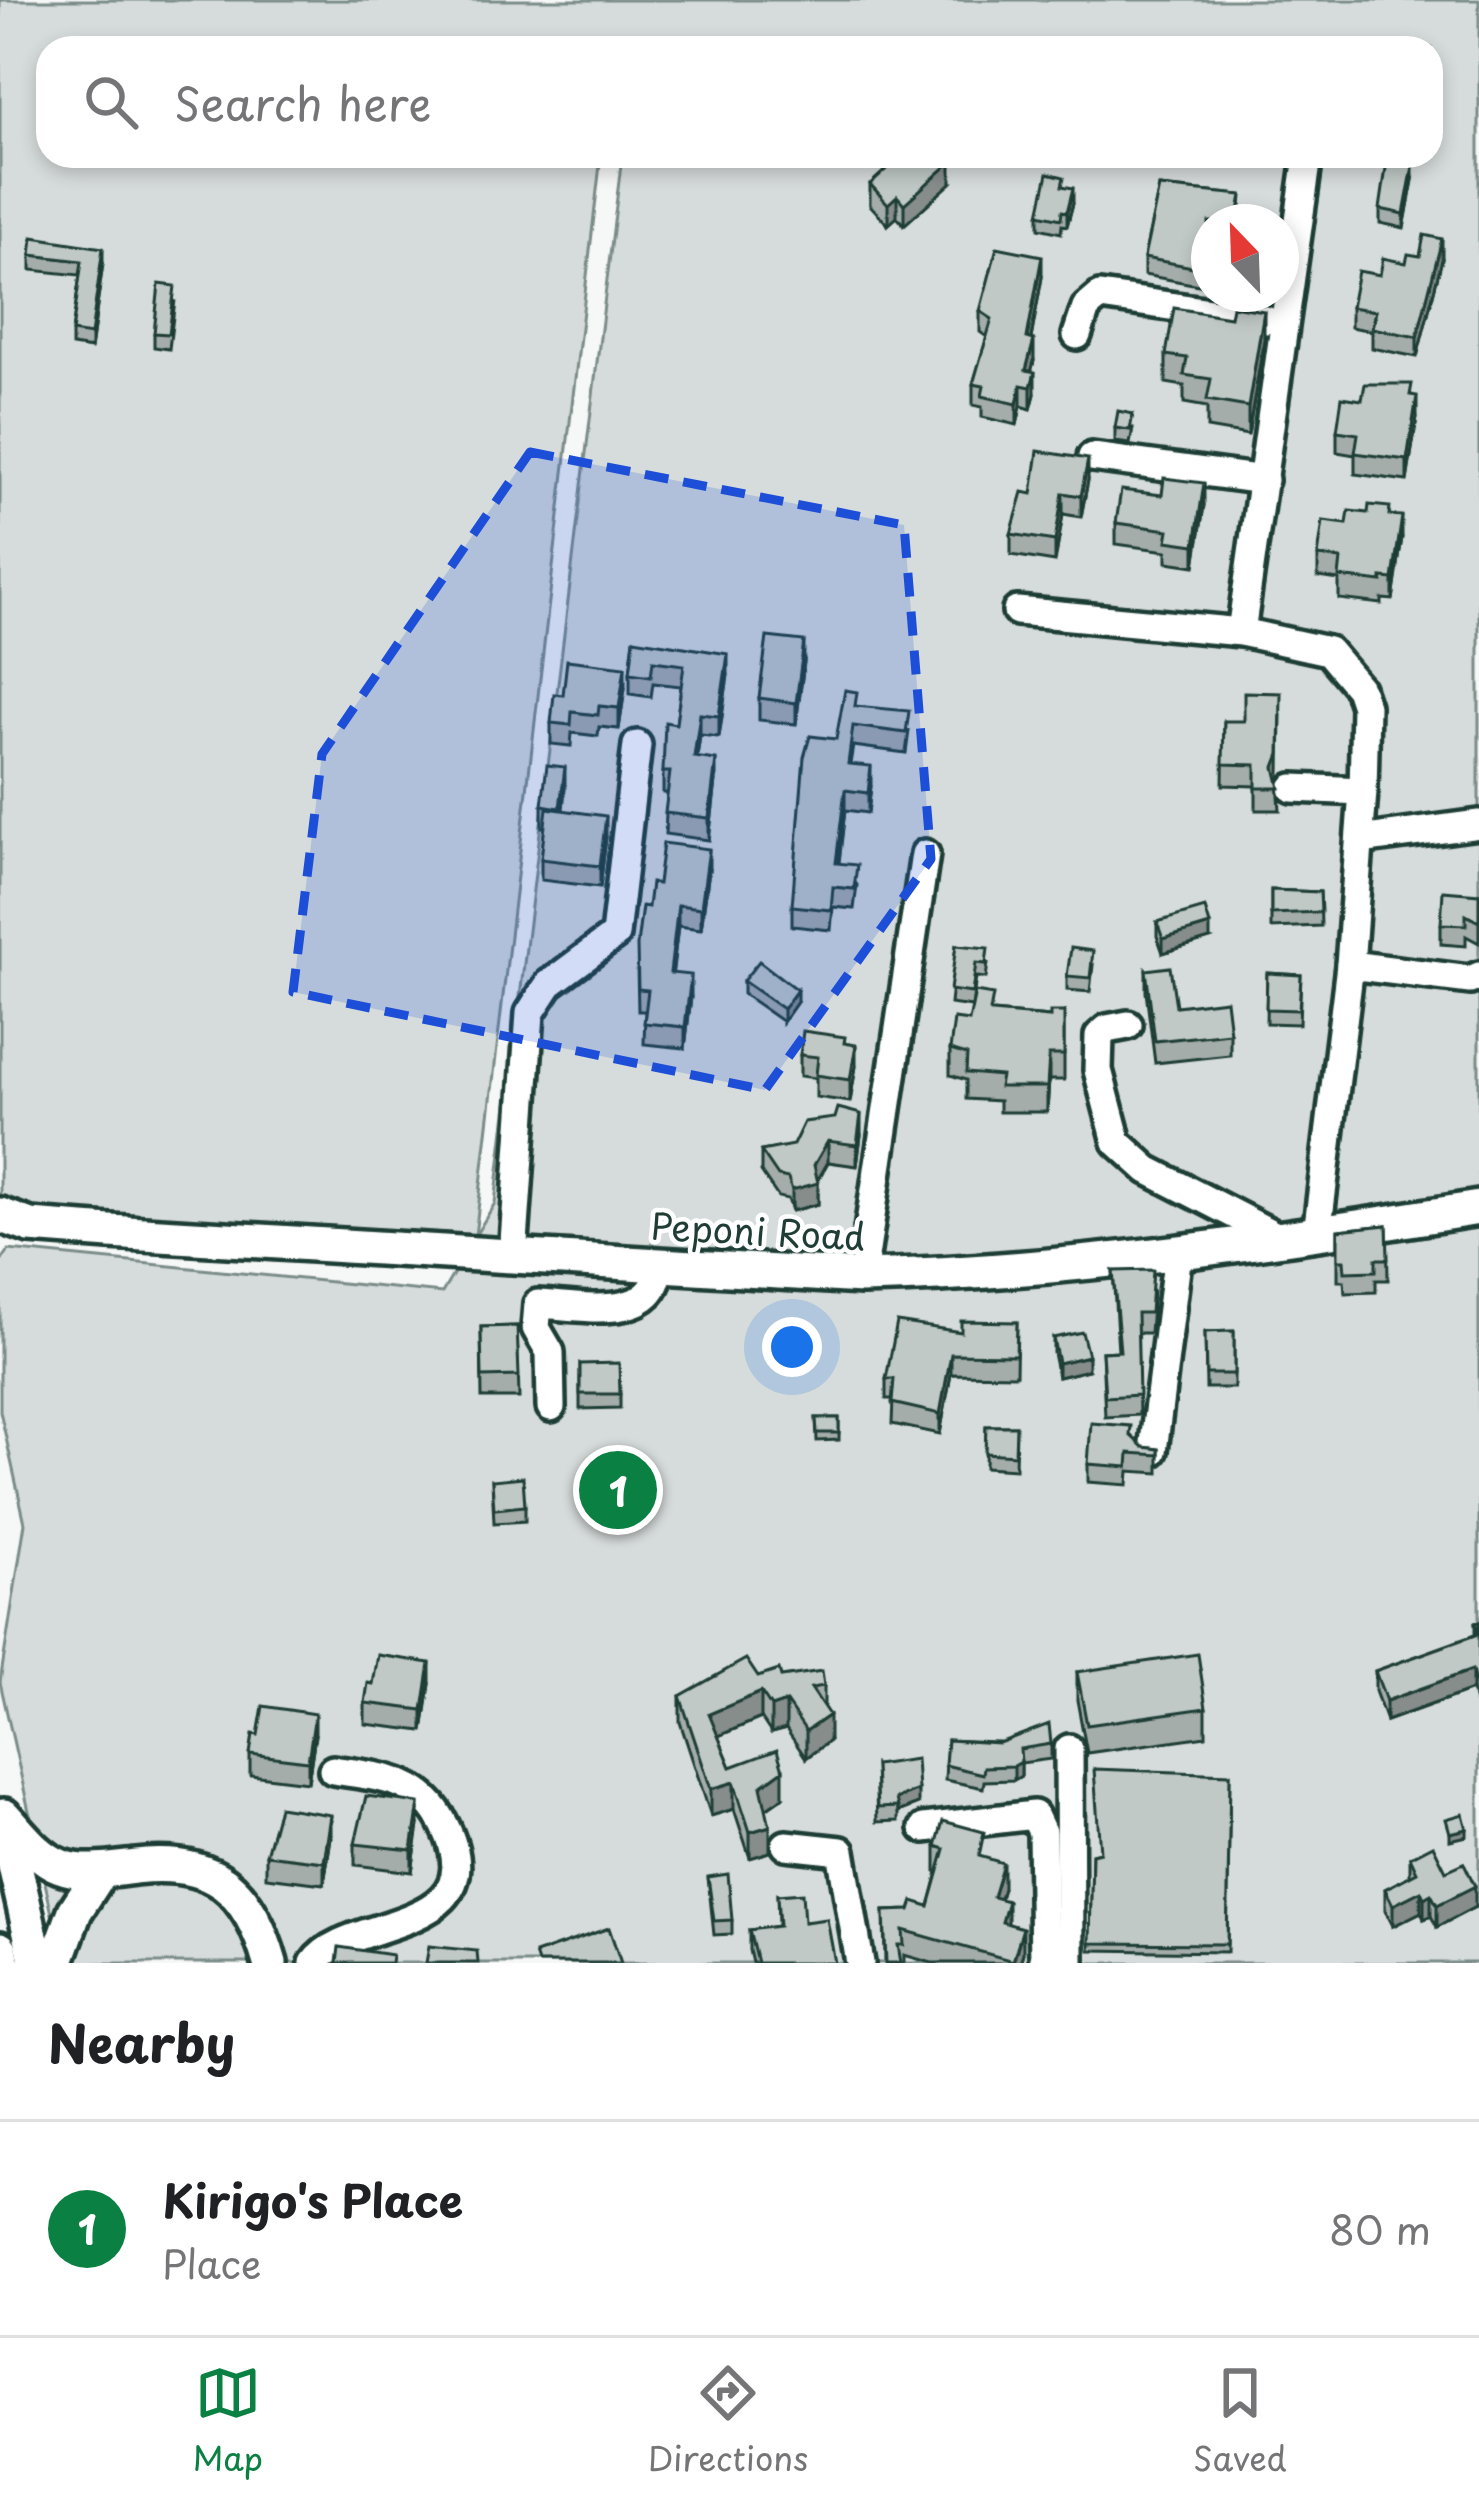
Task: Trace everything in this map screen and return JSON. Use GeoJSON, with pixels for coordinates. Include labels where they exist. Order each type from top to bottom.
{"type":"FeatureCollection","features":[{"type":"Feature","properties":{"kind":"main road","name":"Peponi Road"},"geometry":{"type":"LineString","coordinates":[[10,1224],[862,1277],[979,1274],[1178,1253],[1479,1208]]}},
{"type":"Feature","properties":{"kind":"main road"},"geometry":{"type":"LineString","coordinates":[[2,1807],[50,1861],[100,1871],[171,1864],[203,1869],[244,1902],[260,1927],[270,1963]]}},
{"type":"Feature","properties":{"kind":"main road"},"geometry":{"type":"LineString","coordinates":[[2,1807],[37,1963]]}},
{"type":"Feature","properties":{"kind":"main road"},"geometry":{"type":"LineString","coordinates":[[56,1963],[75,1911],[100,1871]]}},
{"type":"Feature","properties":{"kind":"main road"},"geometry":{"type":"LineString","coordinates":[[0,1949],[3,1963]]}},
{"type":"Feature","properties":{"kind":"street"},"geometry":{"type":"LineString","coordinates":[[1241,632],[1307,168]]}},
{"type":"Feature","properties":{"kind":"street"},"geometry":{"type":"LineString","coordinates":[[1076,335],[1086,308],[1100,296],[1288,324]]}},
{"type":"Feature","properties":{"kind":"street"},"geometry":{"type":"LineString","coordinates":[[1092,457],[1264,480]]}},
{"type":"Feature","properties":{"kind":"street"},"geometry":{"type":"LineString","coordinates":[[1018,611],[1241,632],[1328,651],[1345,666],[1365,706],[1350,965],[1300,1237],[1148,1170],[1118,1142],[1108,1120],[1097,1046],[1107,1029],[1128,1025]]}},
{"type":"Feature","properties":{"kind":"street"},"geometry":{"type":"LineString","coordinates":[[513,1256],[530,1013],[550,984],[615,935],[637,745]]}},
{"type":"Feature","properties":{"kind":"street"},"geometry":{"type":"LineString","coordinates":[[1293,788],[1363,791]]}},
{"type":"Feature","properties":{"kind":"street"},"geometry":{"type":"LineString","coordinates":[[1360,840],[1479,824]]}},
{"type":"Feature","properties":{"kind":"street"},"geometry":{"type":"LineString","coordinates":[[862,1277],[925,854]]}},
{"type":"Feature","properties":{"kind":"street"},"geometry":{"type":"LineString","coordinates":[[1350,965],[1470,980],[1479,976]]}},
{"type":"Feature","properties":{"kind":"street"},"geometry":{"type":"LineString","coordinates":[[1153,1451],[1178,1253]]}},
{"type":"Feature","properties":{"kind":"street"},"geometry":{"type":"LineString","coordinates":[[550,1407],[550,1352],[536,1328],[531,1306],[625,1305],[648,1299],[658,1288],[659,1267]]}},
{"type":"Feature","properties":{"kind":"street"},"geometry":{"type":"LineString","coordinates":[[1069,1749],[1070,1963]]}},
{"type":"Feature","properties":{"kind":"street"},"geometry":{"type":"LineString","coordinates":[[314,1963],[323,1951],[388,1930],[441,1900],[452,1880],[454,1854],[443,1821],[418,1792],[402,1780],[333,1770]]}},
{"type":"Feature","properties":{"kind":"street"},"geometry":{"type":"LineString","coordinates":[[924,1828],[1034,1815],[1042,1832],[1044,1963]]}},
{"type":"Feature","properties":{"kind":"street"},"geometry":{"type":"LineString","coordinates":[[786,1845],[841,1851],[860,1963]]}},
{"type":"Feature","properties":{"kind":"highlighted area"},"geometry":{"type":"Polygon","coordinates":[[[530,452],[904,525],[931,859],[765,1090],[293,992],[322,754],[530,452]]]}},
{"type":"Feature","properties":{"kind":"shaded area"},"geometry":{"type":"Polygon","coordinates":[[[0,0],[1479,0],[1479,1963],[63,1963],[0,1682],[25,1523],[0,1411],[0,1263],[9,1250],[442,1293],[474,1239],[0,1210],[0,0]],[[36,36],[36,168],[600,168],[475,1236],[495,1203],[621,168],[1443,168],[1443,36],[36,36]]]}},
{"type":"Feature","properties":{"kind":"building"},"geometry":{"type":"Polygon","coordinates":[[[888,168],[944,168],[904,204],[897,196],[888,204],[870,184],[888,168]]]}},
{"type":"Feature","properties":{"kind":"building"},"geometry":{"type":"Polygon","coordinates":[[[1386,168],[1413,168],[1404,214],[1380,209],[1386,168]]]}},
{"type":"Feature","properties":{"kind":"building"},"geometry":{"type":"Polygon","coordinates":[[[1048,173],[1064,177],[1062,186],[1073,188],[1061,219],[1039,214],[1048,173]]]}},
{"type":"Feature","properties":{"kind":"building"},"geometry":{"type":"Polygon","coordinates":[[[1159,187],[1242,195],[1240,204],[1191,204],[1191,267],[1144,258],[1159,187]]]}},
{"type":"Feature","properties":{"kind":"building"},"geometry":{"type":"Polygon","coordinates":[[[1424,235],[1442,239],[1417,337],[1372,328],[1376,311],[1351,307],[1358,271],[1380,275],[1383,258],[1406,263],[1408,254],[1420,256],[1424,235]]]}},
{"type":"Feature","properties":{"kind":"building"},"geometry":{"type":"Polygon","coordinates":[[[33,237],[103,248],[91,335],[72,332],[82,261],[31,255],[33,237]]]}},
{"type":"Feature","properties":{"kind":"building"},"geometry":{"type":"Polygon","coordinates":[[[997,247],[1042,256],[1027,338],[1034,340],[1026,370],[1035,372],[1031,387],[1021,385],[1017,404],[982,396],[984,386],[973,384],[992,319],[980,311],[997,247]]]}},
{"type":"Feature","properties":{"kind":"building"},"geometry":{"type":"Polygon","coordinates":[[[159,284],[175,286],[169,334],[154,333],[159,284]]]}},
{"type":"Feature","properties":{"kind":"building"},"geometry":{"type":"Polygon","coordinates":[[[1174,308],[1230,317],[1231,312],[1264,312],[1248,407],[1207,400],[1211,379],[1184,375],[1187,358],[1166,355],[1174,308]]]}},
{"type":"Feature","properties":{"kind":"building"},"geometry":{"type":"Polygon","coordinates":[[[1365,384],[1412,384],[1410,395],[1417,396],[1407,460],[1355,453],[1358,434],[1337,431],[1342,397],[1362,400],[1365,384]]]}},
{"type":"Feature","properties":{"kind":"building"},"geometry":{"type":"Polygon","coordinates":[[[1118,411],[1133,414],[1130,430],[1115,428],[1118,411]]]}},
{"type":"Feature","properties":{"kind":"building"},"geometry":{"type":"Polygon","coordinates":[[[1038,451],[1088,459],[1081,496],[1063,493],[1055,541],[1011,534],[1023,492],[1032,494],[1038,451]]]}},
{"type":"Feature","properties":{"kind":"building"},"geometry":{"type":"Polygon","coordinates":[[[1164,478],[1204,483],[1195,545],[1167,541],[1169,530],[1116,523],[1121,490],[1162,495],[1164,478]]]}},
{"type":"Feature","properties":{"kind":"building"},"geometry":{"type":"Polygon","coordinates":[[[1369,505],[1390,507],[1389,515],[1402,516],[1393,579],[1382,578],[1382,582],[1339,577],[1341,559],[1318,556],[1323,521],[1347,524],[1349,511],[1368,513],[1369,505]]]}},
{"type":"Feature","properties":{"kind":"building"},"geometry":{"type":"Polygon","coordinates":[[[767,637],[804,641],[796,703],[759,698],[767,637]]]}},
{"type":"Feature","properties":{"kind":"building"},"geometry":{"type":"Polygon","coordinates":[[[634,639],[728,654],[719,716],[700,714],[694,757],[716,760],[709,818],[665,813],[670,772],[663,772],[665,722],[676,724],[684,665],[653,661],[651,676],[630,673],[634,639]]]}},
{"type":"Feature","properties":{"kind":"building"},"geometry":{"type":"Polygon","coordinates":[[[567,660],[625,667],[619,708],[599,706],[598,715],[572,712],[571,725],[551,723],[554,694],[563,695],[567,660]]]}},
{"type":"Feature","properties":{"kind":"building"},"geometry":{"type":"Polygon","coordinates":[[[845,690],[857,692],[855,706],[909,711],[906,733],[853,726],[848,764],[871,766],[868,793],[845,790],[836,863],[857,865],[854,889],[833,887],[831,910],[792,906],[804,757],[810,736],[836,739],[845,690]]]}},
{"type":"Feature","properties":{"kind":"building"},"geometry":{"type":"Polygon","coordinates":[[[1244,692],[1281,693],[1280,754],[1275,767],[1280,788],[1256,788],[1256,765],[1223,764],[1224,721],[1244,721],[1244,692]]]}},
{"type":"Feature","properties":{"kind":"building"},"geometry":{"type":"Polygon","coordinates":[[[547,765],[565,767],[560,808],[542,805],[547,765]]]}},
{"type":"Feature","properties":{"kind":"building"},"geometry":{"type":"Polygon","coordinates":[[[547,808],[606,816],[600,866],[541,859],[547,808]]]}},
{"type":"Feature","properties":{"kind":"building"},"geometry":{"type":"Polygon","coordinates":[[[663,843],[709,849],[701,908],[678,905],[670,973],[691,975],[685,1027],[644,1023],[648,990],[638,989],[642,906],[648,907],[651,883],[658,884],[663,843]]]}},
{"type":"Feature","properties":{"kind":"building"},"geometry":{"type":"Polygon","coordinates":[[[1271,890],[1320,892],[1321,912],[1271,914],[1271,890]]]}},
{"type":"Feature","properties":{"kind":"building"},"geometry":{"type":"Polygon","coordinates":[[[1443,891],[1479,894],[1479,922],[1466,915],[1466,925],[1441,924],[1443,891]]]}},
{"type":"Feature","properties":{"kind":"building"},"geometry":{"type":"Polygon","coordinates":[[[1205,908],[1210,925],[1163,939],[1157,922],[1205,908]]]}},
{"type":"Feature","properties":{"kind":"building"},"geometry":{"type":"Polygon","coordinates":[[[956,945],[988,948],[986,964],[976,963],[972,993],[950,990],[956,945]]]}},
{"type":"Feature","properties":{"kind":"building"},"geometry":{"type":"Polygon","coordinates":[[[1071,948],[1093,951],[1090,978],[1067,976],[1071,948]]]}},
{"type":"Feature","properties":{"kind":"building"},"geometry":{"type":"Polygon","coordinates":[[[759,961],[797,990],[783,1009],[743,981],[759,961]]]}},
{"type":"Feature","properties":{"kind":"building"},"geometry":{"type":"Polygon","coordinates":[[[1170,967],[1176,1006],[1226,1000],[1230,1033],[1155,1041],[1146,970],[1170,967]]]}},
{"type":"Feature","properties":{"kind":"building"},"geometry":{"type":"Polygon","coordinates":[[[1267,973],[1301,975],[1299,1010],[1266,1009],[1267,973]]]}},
{"type":"Feature","properties":{"kind":"building"},"geometry":{"type":"Polygon","coordinates":[[[975,992],[993,995],[990,1012],[1050,1017],[1050,1012],[1064,1012],[1064,1055],[1049,1055],[1047,1087],[999,1087],[1001,1076],[966,1073],[967,1055],[950,1050],[954,1019],[969,1021],[975,992]]]}},
{"type":"Feature","properties":{"kind":"building"},"geometry":{"type":"Polygon","coordinates":[[[803,1031],[845,1037],[844,1043],[856,1045],[850,1080],[816,1075],[818,1057],[800,1055],[803,1031]]]}},
{"type":"Feature","properties":{"kind":"building"},"geometry":{"type":"Polygon","coordinates":[[[838,1108],[861,1114],[857,1145],[828,1141],[814,1165],[818,1183],[792,1190],[788,1178],[778,1176],[761,1151],[793,1145],[804,1122],[835,1118],[838,1108]]]}},
{"type":"Feature","properties":{"kind":"building"},"geometry":{"type":"Polygon","coordinates":[[[1387,1225],[1388,1259],[1376,1259],[1376,1271],[1345,1272],[1344,1260],[1338,1260],[1338,1230],[1387,1225]]]}},
{"type":"Feature","properties":{"kind":"building"},"geometry":{"type":"Polygon","coordinates":[[[1153,1270],[1150,1313],[1137,1313],[1139,1395],[1105,1397],[1102,1352],[1120,1351],[1113,1271],[1153,1270]]]}},
{"type":"Feature","properties":{"kind":"building"},"geometry":{"type":"Polygon","coordinates":[[[961,1321],[1017,1322],[1016,1355],[951,1354],[940,1414],[892,1403],[894,1379],[886,1379],[897,1322],[961,1332],[961,1321]]]}},
{"type":"Feature","properties":{"kind":"building"},"geometry":{"type":"Polygon","coordinates":[[[517,1326],[519,1376],[482,1377],[481,1327],[517,1326]]]}},
{"type":"Feature","properties":{"kind":"building"},"geometry":{"type":"Polygon","coordinates":[[[1234,1331],[1234,1374],[1206,1374],[1205,1332],[1234,1331]]]}},
{"type":"Feature","properties":{"kind":"building"},"geometry":{"type":"Polygon","coordinates":[[[1082,1332],[1088,1356],[1058,1363],[1053,1338],[1082,1332]]]}},
{"type":"Feature","properties":{"kind":"building"},"geometry":{"type":"Polygon","coordinates":[[[619,1363],[620,1394],[580,1394],[580,1364],[619,1363]]]}},
{"type":"Feature","properties":{"kind":"building"},"geometry":{"type":"Polygon","coordinates":[[[816,1418],[839,1418],[839,1433],[817,1433],[816,1418]]]}},
{"type":"Feature","properties":{"kind":"building"},"geometry":{"type":"Polygon","coordinates":[[[1091,1423],[1131,1426],[1130,1435],[1143,1447],[1159,1449],[1159,1455],[1129,1453],[1128,1467],[1088,1464],[1091,1423]]]}},
{"type":"Feature","properties":{"kind":"building"},"geometry":{"type":"Polygon","coordinates":[[[986,1426],[1016,1426],[1015,1455],[985,1453],[986,1426]]]}},
{"type":"Feature","properties":{"kind":"building"},"geometry":{"type":"Polygon","coordinates":[[[634,1458],[639,1489],[587,1494],[582,1477],[598,1472],[597,1465],[634,1458]]]}},
{"type":"Feature","properties":{"kind":"building"},"geometry":{"type":"Polygon","coordinates":[[[523,1477],[525,1506],[494,1509],[492,1480],[523,1477]]]}},
{"type":"Feature","properties":{"kind":"building"},"geometry":{"type":"Polygon","coordinates":[[[1479,1622],[1479,1700],[1472,1670],[1386,1701],[1375,1671],[1478,1634],[1475,1623],[1479,1622]]]}},
{"type":"Feature","properties":{"kind":"building"},"geometry":{"type":"Polygon","coordinates":[[[1198,1654],[1206,1708],[1087,1725],[1077,1672],[1198,1654]]]}},
{"type":"Feature","properties":{"kind":"building"},"geometry":{"type":"Polygon","coordinates":[[[378,1655],[430,1663],[423,1710],[365,1703],[378,1655]]]}},
{"type":"Feature","properties":{"kind":"building"},"geometry":{"type":"Polygon","coordinates":[[[746,1659],[758,1677],[779,1670],[781,1677],[822,1671],[824,1686],[811,1688],[829,1715],[806,1731],[786,1702],[771,1707],[761,1692],[709,1714],[731,1767],[777,1750],[783,1770],[761,1786],[770,1826],[750,1832],[734,1782],[711,1789],[680,1696],[746,1659]]]}},
{"type":"Feature","properties":{"kind":"building"},"geometry":{"type":"Polygon","coordinates":[[[263,1706],[315,1714],[308,1761],[250,1754],[263,1706]]]}},
{"type":"Feature","properties":{"kind":"building"},"geometry":{"type":"Polygon","coordinates":[[[1049,1724],[1051,1744],[1020,1749],[1021,1762],[1014,1766],[984,1767],[983,1774],[945,1765],[947,1740],[999,1743],[1049,1724]]]}},
{"type":"Feature","properties":{"kind":"building"},"geometry":{"type":"Polygon","coordinates":[[[916,1759],[918,1790],[896,1799],[898,1807],[877,1808],[875,1765],[916,1759]]]}},
{"type":"Feature","properties":{"kind":"building"},"geometry":{"type":"Polygon","coordinates":[[[1094,1769],[1230,1774],[1227,1944],[1090,1943],[1092,1854],[1100,1852],[1094,1769]]]}},
{"type":"Feature","properties":{"kind":"building"},"geometry":{"type":"Polygon","coordinates":[[[366,1796],[419,1803],[412,1850],[355,1844],[366,1796]]]}},
{"type":"Feature","properties":{"kind":"building"},"geometry":{"type":"Polygon","coordinates":[[[279,1807],[331,1815],[324,1862],[266,1855],[279,1807]]]}},
{"type":"Feature","properties":{"kind":"building"},"geometry":{"type":"Polygon","coordinates":[[[1463,1814],[1467,1829],[1450,1833],[1446,1819],[1463,1814]]]}},
{"type":"Feature","properties":{"kind":"building"},"geometry":{"type":"Polygon","coordinates":[[[943,1821],[984,1832],[979,1856],[1003,1863],[993,1897],[1008,1901],[1002,1922],[1023,1928],[1013,1961],[903,1930],[904,1945],[898,1945],[901,1963],[886,1963],[884,1911],[910,1910],[913,1901],[929,1906],[945,1849],[936,1846],[943,1821]]]}},
{"type":"Feature","properties":{"kind":"building"},"geometry":{"type":"Polygon","coordinates":[[[1433,1845],[1446,1871],[1464,1863],[1475,1886],[1437,1905],[1431,1894],[1424,1898],[1421,1891],[1393,1905],[1385,1889],[1417,1872],[1410,1857],[1433,1845]]]}},
{"type":"Feature","properties":{"kind":"building"},"geometry":{"type":"Polygon","coordinates":[[[728,1874],[732,1920],[714,1921],[708,1877],[728,1874]]]}},
{"type":"Feature","properties":{"kind":"building"},"geometry":{"type":"Polygon","coordinates":[[[802,1893],[804,1922],[827,1919],[835,1963],[757,1963],[749,1930],[779,1926],[777,1895],[802,1893]]]}},
{"type":"Feature","properties":{"kind":"building"},"geometry":{"type":"Polygon","coordinates":[[[609,1928],[621,1963],[538,1963],[535,1954],[609,1928]]]}},
{"type":"Feature","properties":{"kind":"building"},"geometry":{"type":"Polygon","coordinates":[[[429,1946],[477,1951],[478,1963],[426,1963],[429,1946]]]}},
{"type":"Feature","properties":{"kind":"building"},"geometry":{"type":"Polygon","coordinates":[[[339,1947],[392,1955],[391,1963],[337,1963],[339,1947]]]}},
{"type":"Feature","properties":{"kind":"place","name":"Kirigo's Place"},"geometry":{"type":"Point","coordinates":[618,1490]}}]}
